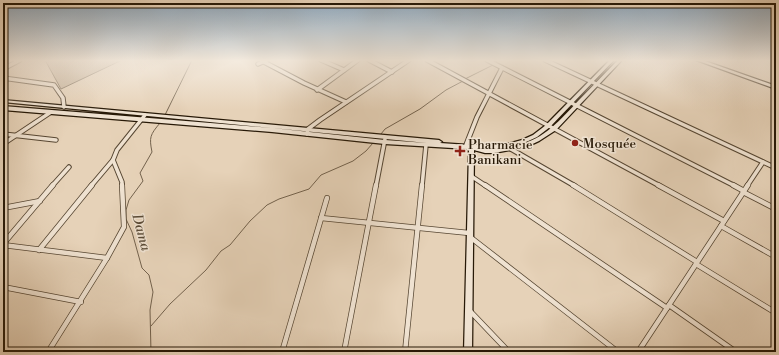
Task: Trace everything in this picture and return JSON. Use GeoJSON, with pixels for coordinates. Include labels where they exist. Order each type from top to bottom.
{"type":"FeatureCollection","features":[{"type":"Feature","properties":{"kind":"street"},"geometry":{"type":"LineString","coordinates":[[293,77],[317,90],[346,102]]}},
{"type":"Feature","properties":{"kind":"street"},"geometry":{"type":"LineString","coordinates":[[317,90],[335,77]]}},
{"type":"Feature","properties":{"kind":"street"},"geometry":{"type":"LineString","coordinates":[[3,108],[308,132],[346,102],[385,77]]}},
{"type":"Feature","properties":{"kind":"street"},"geometry":{"type":"LineString","coordinates":[[458,77],[722,224],[776,257]]}},
{"type":"Feature","properties":{"kind":"street"},"geometry":{"type":"LineString","coordinates":[[468,352],[470,235],[469,146],[488,93],[497,77]]}},
{"type":"Feature","properties":{"kind":"street"},"geometry":{"type":"LineString","coordinates":[[519,77],[776,209]]}},
{"type":"Feature","properties":{"kind":"street"},"geometry":{"type":"LineString","coordinates":[[582,77],[776,168]]}},
{"type":"Feature","properties":{"kind":"street"},"geometry":{"type":"LineString","coordinates":[[3,101],[308,132],[469,146],[485,151],[511,149],[537,140],[554,129],[576,105],[598,77]]}},
{"type":"Feature","properties":{"kind":"street"},"geometry":{"type":"LineString","coordinates":[[385,139],[426,145],[493,147],[517,143],[535,136],[548,126],[570,102],[600,77]]}},
{"type":"Feature","properties":{"kind":"street"},"geometry":{"type":"LineString","coordinates":[[747,77],[776,88]]}},
{"type":"Feature","properties":{"kind":"street"},"geometry":{"type":"LineString","coordinates":[[3,78],[54,85],[63,98],[64,107]]}},
{"type":"Feature","properties":{"kind":"street"},"geometry":{"type":"LineString","coordinates":[[3,144],[51,112]]}},
{"type":"Feature","properties":{"kind":"street"},"geometry":{"type":"LineString","coordinates":[[39,250],[112,160],[117,150],[145,115]]}},
{"type":"Feature","properties":{"kind":"street"},"geometry":{"type":"LineString","coordinates":[[3,134],[56,140]]}},
{"type":"Feature","properties":{"kind":"street"},"geometry":{"type":"LineString","coordinates":[[344,352],[370,224],[385,139]]}},
{"type":"Feature","properties":{"kind":"street"},"geometry":{"type":"LineString","coordinates":[[405,352],[426,145]]}},
{"type":"Feature","properties":{"kind":"street"},"geometry":{"type":"LineString","coordinates":[[511,149],[600,201],[776,313]]}},
{"type":"Feature","properties":{"kind":"street"},"geometry":{"type":"LineString","coordinates":[[48,352],[81,302],[124,227],[122,182],[112,160]]}},
{"type":"Feature","properties":{"kind":"street"},"geometry":{"type":"LineString","coordinates":[[638,352],[763,162]]}},
{"type":"Feature","properties":{"kind":"street"},"geometry":{"type":"LineString","coordinates":[[3,244],[70,167]]}},
{"type":"Feature","properties":{"kind":"street"},"geometry":{"type":"LineString","coordinates":[[470,176],[736,352]]}},
{"type":"Feature","properties":{"kind":"street"},"geometry":{"type":"LineString","coordinates":[[282,352],[327,198]]}},
{"type":"Feature","properties":{"kind":"street"},"geometry":{"type":"LineString","coordinates":[[3,208],[40,201]]}},
{"type":"Feature","properties":{"kind":"street"},"geometry":{"type":"LineString","coordinates":[[321,218],[470,235],[618,352]]}},
{"type":"Feature","properties":{"kind":"street"},"geometry":{"type":"LineString","coordinates":[[3,244],[107,258]]}},
{"type":"Feature","properties":{"kind":"street"},"geometry":{"type":"LineString","coordinates":[[3,287],[81,302]]}},
{"type":"Feature","properties":{"kind":"street"},"geometry":{"type":"LineString","coordinates":[[468,309],[509,352]]}},
{"type":"Feature","properties":{"kind":"street"},"geometry":{"type":"LineString","coordinates":[[224,351],[232,352]]}},
{"type":"Feature","properties":{"kind":"shaded area"},"geometry":{"type":"Polygon","coordinates":[[[54,77],[87,77],[61,89],[54,77]]]}},
{"type":"Feature","properties":{"kind":"waterway","name":"Dama"},"geometry":{"type":"LineString","coordinates":[[165,115],[184,77]]}},
{"type":"Feature","properties":{"kind":"waterway"},"geometry":{"type":"LineString","coordinates":[[465,79],[470,77]]}},
{"type":"Feature","properties":{"kind":"waterway"},"geometry":{"type":"LineString","coordinates":[[381,134],[385,129],[420,109],[446,90],[463,81]]}},
{"type":"Feature","properties":{"kind":"waterway","name":"Dama"},"geometry":{"type":"LineString","coordinates":[[151,352],[150,310],[153,292],[149,275],[142,268],[132,232],[126,219],[126,210],[129,200],[143,181],[140,173],[152,152],[151,136],[160,123]]}},
{"type":"Feature","properties":{"kind":"waterway"},"geometry":{"type":"LineString","coordinates":[[151,326],[170,304],[206,270],[221,251],[230,245],[250,221],[267,205],[279,199],[309,189],[321,175],[353,161],[366,151],[373,143]]}},
{"type":"Feature","properties":{"kind":"place","name":"Mosquée"},"geometry":{"type":"Point","coordinates":[575,143]}},
{"type":"Feature","properties":{"kind":"place","name":"Pharmacie Banikani"},"geometry":{"type":"Point","coordinates":[460,151]}}]}
